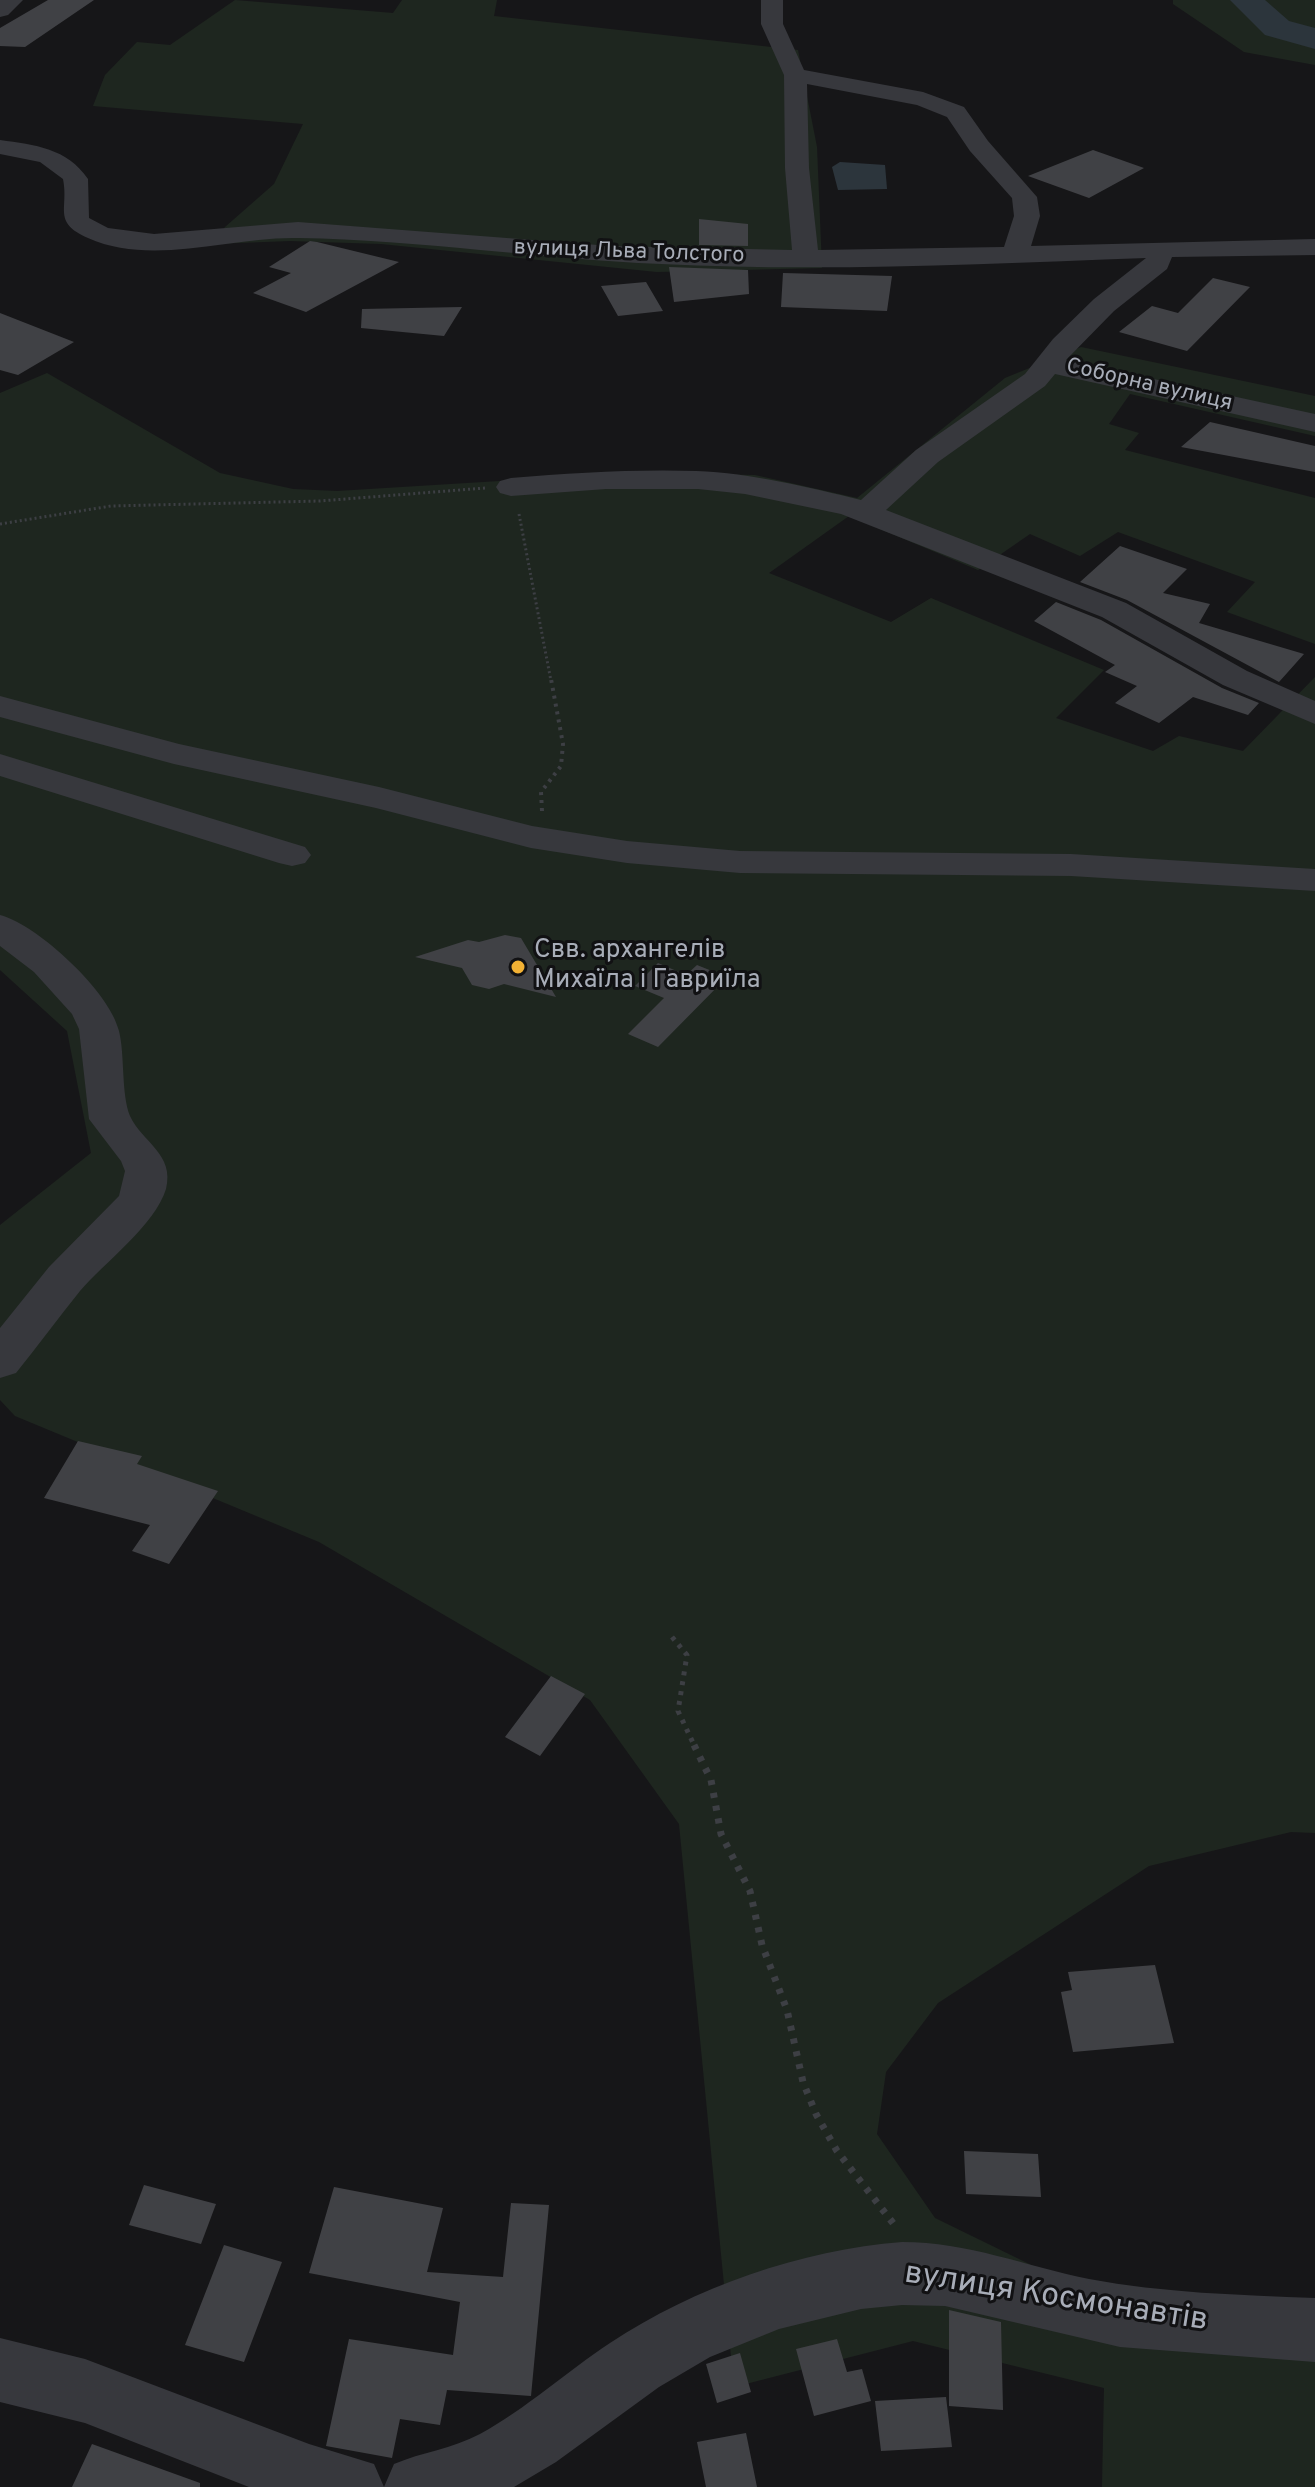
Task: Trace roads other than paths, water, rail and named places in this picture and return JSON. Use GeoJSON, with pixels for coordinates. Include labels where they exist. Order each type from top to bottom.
{"type":"FeatureCollection","features":[{"type":"Feature","properties":{"kind":"street"},"geometry":{"type":"LineString","coordinates":[[0,10],[12,0]]}},
{"type":"Feature","properties":{"kind":"street"},"geometry":{"type":"LineString","coordinates":[[772,0],[772,24],[795,75],[797,168],[806,257]]}},
{"type":"Feature","properties":{"kind":"street"},"geometry":{"type":"LineString","coordinates":[[795,75],[934,102],[956,112],[979,146],[1024,197],[1028,210],[1017,254]]}},
{"type":"Feature","properties":{"kind":"street","name":"вулиця Льва Толстого"},"geometry":{"type":"LineString","coordinates":[[0,147],[36,153],[66,167],[77,185],[74,214],[78,222],[105,234],[127,239],[181,239],[288,229],[616,255],[806,257],[1315,247]]}},
{"type":"Feature","properties":{"kind":"street","name":"Соборна вулиця"},"geometry":{"type":"LineString","coordinates":[[1048,364],[1104,305],[1158,263],[1160,250]]}},
{"type":"Feature","properties":{"kind":"street"},"geometry":{"type":"LineString","coordinates":[[866,512],[927,456],[1035,380],[1048,364]]}},
{"type":"Feature","properties":{"kind":"street","name":"Соборна вулиця"},"geometry":{"type":"LineString","coordinates":[[1048,364],[1315,423]]}},
{"type":"Feature","properties":{"kind":"street"},"geometry":{"type":"LineString","coordinates":[[511,487],[606,480],[698,480],[776,491],[866,512],[943,546],[1114,610],[1235,678],[1315,714]]}},
{"type":"Feature","properties":{"kind":"street"},"geometry":{"type":"LineString","coordinates":[[0,706],[174,753],[379,798],[531,837],[627,852],[740,862],[1071,865],[1315,880]]}},
{"type":"Feature","properties":{"kind":"street"},"geometry":{"type":"LineString","coordinates":[[0,765],[292,855]]}},
{"type":"Feature","properties":{"kind":"street"},"geometry":{"type":"LineString","coordinates":[[0,927],[48,963],[90,1009],[99,1029],[110,1119],[141,1156],[146,1171],[144,1190],[134,1207],[65,1279],[0,1361]]}},
{"type":"Feature","properties":{"kind":"street","name":"вулиця Космонавтів"},"geometry":{"type":"LineString","coordinates":[[417,2487],[467,2472],[527,2443],[635,2365],[709,2324],[776,2299],[861,2276],[900,2272],[947,2275],[1092,2311],[1164,2320],[1315,2330]]}},
{"type":"Feature","properties":{"kind":"street"},"geometry":{"type":"LineString","coordinates":[[0,2370],[85,2391],[309,2477],[351,2487]]}},
{"type":"Feature","properties":{"kind":"waterway"},"geometry":{"type":"LineString","coordinates":[[1246,0],[1277,28],[1315,39]]}},
{"type":"Feature","properties":{"kind":"place","name":"Свв. архангелів Михаїла і Гавриїла"},"geometry":{"type":"Point","coordinates":[518,967]}}]}
